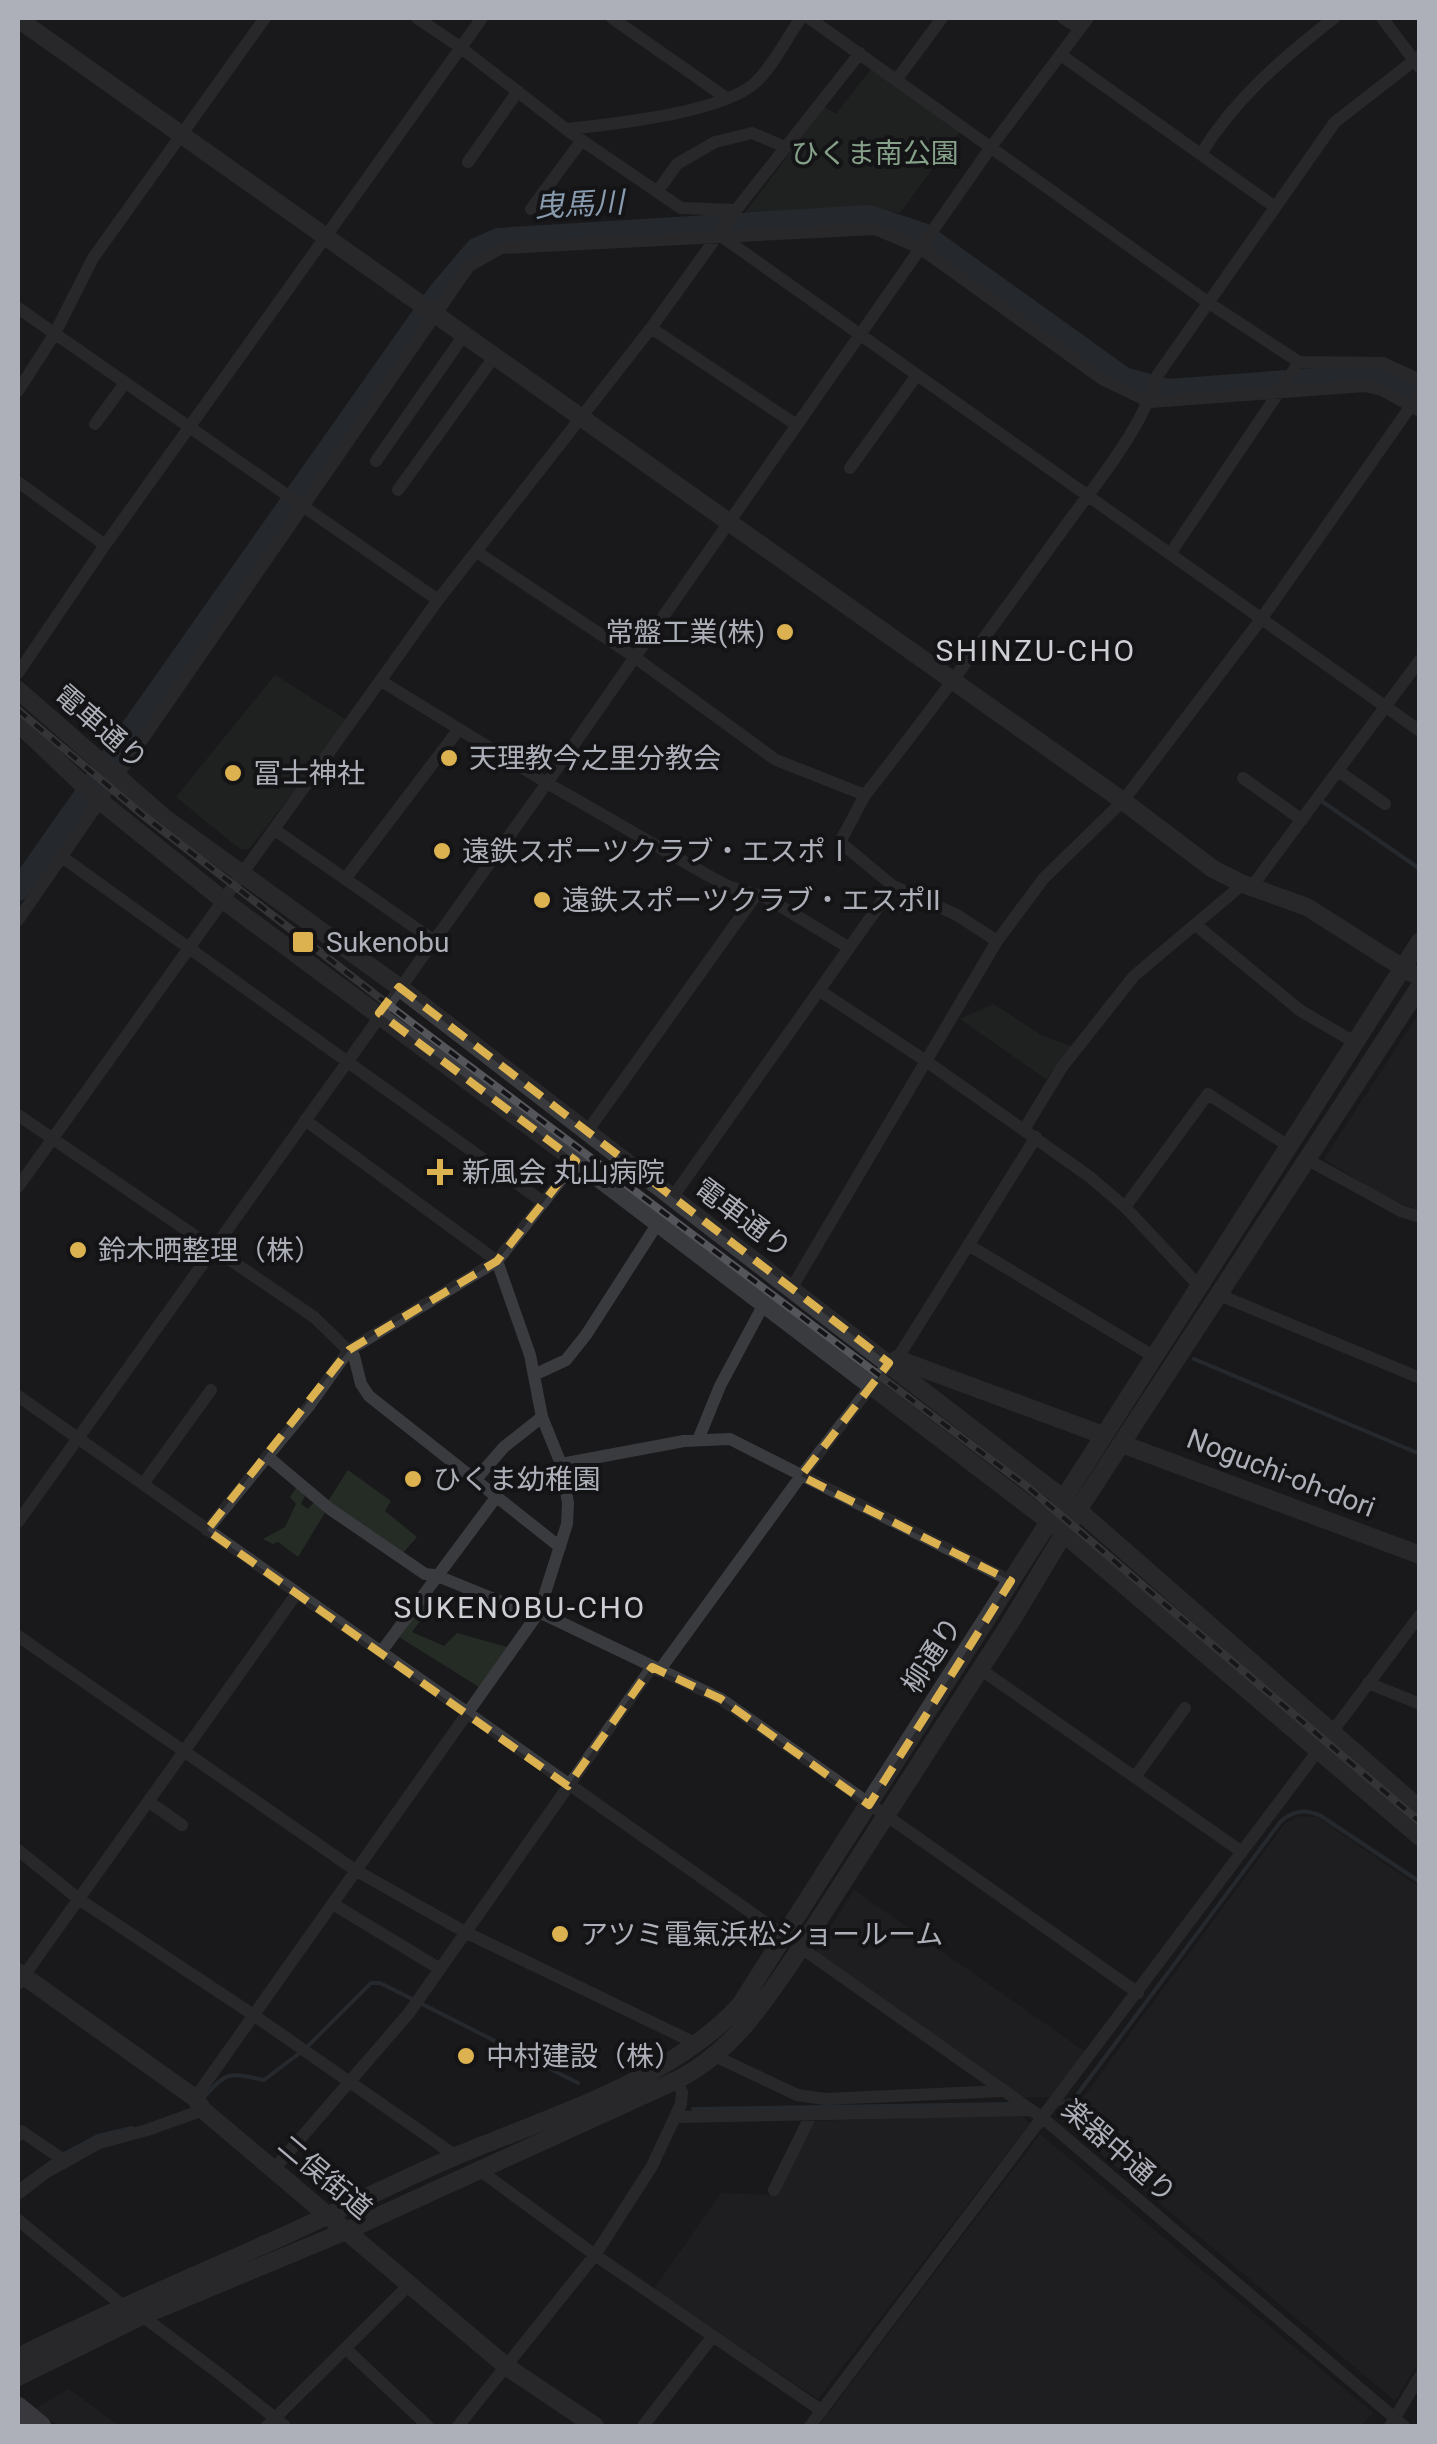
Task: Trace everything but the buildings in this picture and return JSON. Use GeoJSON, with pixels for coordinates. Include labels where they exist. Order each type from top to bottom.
{"type":"FeatureCollection","features":[{"type":"Feature","properties":{"kind":"highway"},"geometry":{"type":"LineString","coordinates":[[18,2408],[40,2426]]}},
{"type":"Feature","properties":{"kind":"street"},"geometry":{"type":"LineString","coordinates":[[18,391],[54,335],[94,258],[265,18]]}},
{"type":"Feature","properties":{"kind":"street"},"geometry":{"type":"LineString","coordinates":[[417,18],[680,208],[734,214]]}},
{"type":"Feature","properties":{"kind":"street"},"geometry":{"type":"LineString","coordinates":[[18,673],[104,545],[482,18]]}},
{"type":"Feature","properties":{"kind":"street"},"geometry":{"type":"LineString","coordinates":[[612,18],[725,97]]}},
{"type":"Feature","properties":{"kind":"street"},"geometry":{"type":"LineString","coordinates":[[567,129],[651,120],[725,97],[755,83],[801,18]]}},
{"type":"Feature","properties":{"kind":"street"},"geometry":{"type":"LineString","coordinates":[[809,18],[1297,366],[1383,363],[1420,380]]}},
{"type":"Feature","properties":{"kind":"street"},"geometry":{"type":"LineString","coordinates":[[897,78],[942,18]]}},
{"type":"Feature","properties":{"kind":"street"},"geometry":{"type":"LineString","coordinates":[[18,1522],[547,783],[991,147],[1084,23],[1063,18]]}},
{"type":"Feature","properties":{"kind":"street"},"geometry":{"type":"LineString","coordinates":[[1200,154],[1220,123],[1272,67],[1334,18]]}},
{"type":"Feature","properties":{"kind":"street"},"geometry":{"type":"LineString","coordinates":[[998,942],[957,915],[893,886],[840,842],[865,796],[1088,495],[1151,398],[1157,376],[1336,122],[1417,61],[1382,18]]}},
{"type":"Feature","properties":{"kind":"street"},"geometry":{"type":"LineString","coordinates":[[18,20],[1123,801],[1213,869],[1307,907],[1420,982]]}},
{"type":"Feature","properties":{"kind":"street"},"geometry":{"type":"LineString","coordinates":[[18,1188],[438,600],[652,328],[734,214],[860,52]]}},
{"type":"Feature","properties":{"kind":"street"},"geometry":{"type":"LineString","coordinates":[[1061,55],[1275,208]]}},
{"type":"Feature","properties":{"kind":"street"},"geometry":{"type":"LineString","coordinates":[[468,162],[518,92]]}},
{"type":"Feature","properties":{"kind":"street"},"geometry":{"type":"LineString","coordinates":[[656,192],[678,164],[715,142],[752,133],[785,147]]}},
{"type":"Feature","properties":{"kind":"street"},"geometry":{"type":"LineString","coordinates":[[531,209],[582,140]]}},
{"type":"Feature","properties":{"kind":"street"},"geometry":{"type":"LineString","coordinates":[[18,920],[62,856],[92,793],[303,503],[430,310],[469,266],[501,248],[875,229],[924,242],[1102,379],[1151,398],[1365,386],[1416,403],[1262,618],[1123,801],[1044,878],[998,942],[791,1289]]}},
{"type":"Feature","properties":{"kind":"street"},"geometry":{"type":"LineString","coordinates":[[722,234],[1420,731]]}},
{"type":"Feature","properties":{"kind":"street"},"geometry":{"type":"LineString","coordinates":[[18,308],[438,600]]}},
{"type":"Feature","properties":{"kind":"street"},"geometry":{"type":"LineString","coordinates":[[652,328],[796,424]]}},
{"type":"Feature","properties":{"kind":"street"},"geometry":{"type":"LineString","coordinates":[[376,461],[464,335]]}},
{"type":"Feature","properties":{"kind":"street"},"geometry":{"type":"LineString","coordinates":[[398,490],[494,357]]}},
{"type":"Feature","properties":{"kind":"street"},"geometry":{"type":"LineString","coordinates":[[1170,554],[1297,366]]}},
{"type":"Feature","properties":{"kind":"street"},"geometry":{"type":"LineString","coordinates":[[850,468],[917,375]]}},
{"type":"Feature","properties":{"kind":"street"},"geometry":{"type":"LineString","coordinates":[[95,424],[125,383]]}},
{"type":"Feature","properties":{"kind":"street"},"geometry":{"type":"LineString","coordinates":[[18,482],[104,545]]}},
{"type":"Feature","properties":{"kind":"street"},"geometry":{"type":"LineString","coordinates":[[477,552],[634,656],[776,760],[865,796]]}},
{"type":"Feature","properties":{"kind":"street"},"geometry":{"type":"LineString","coordinates":[[274,2170],[417,2001],[568,1786],[801,1476],[893,1361],[970,1246],[1062,1067],[1134,976],[1248,885],[1302,820],[1420,660]]}},
{"type":"Feature","properties":{"kind":"street"},"geometry":{"type":"LineString","coordinates":[[381,681],[547,783],[730,888],[756,895],[848,947]]}},
{"type":"Feature","properties":{"kind":"street","name":"電車通り"},"geometry":{"type":"LineString","coordinates":[[18,690],[166,819],[399,987],[791,1289],[893,1361],[1070,1505],[1420,1809]]}},
{"type":"Feature","properties":{"kind":"street","name":"電車通り"},"geometry":{"type":"LineString","coordinates":[[18,723],[92,793],[223,900],[576,1160],[1057,1528],[1420,1836]]}},
{"type":"Feature","properties":{"kind":"street"},"geometry":{"type":"LineString","coordinates":[[345,878],[459,728]]}},
{"type":"Feature","properties":{"kind":"street"},"geometry":{"type":"LineString","coordinates":[[1338,770],[1385,804]]}},
{"type":"Feature","properties":{"kind":"street"},"geometry":{"type":"LineString","coordinates":[[1243,778],[1302,820]]}},
{"type":"Feature","properties":{"kind":"street"},"geometry":{"type":"LineString","coordinates":[[275,830],[433,940]]}},
{"type":"Feature","properties":{"kind":"street"},"geometry":{"type":"LineString","coordinates":[[62,856],[543,1202]]}},
{"type":"Feature","properties":{"kind":"street"},"geometry":{"type":"LineString","coordinates":[[672,1198],[893,886]]}},
{"type":"Feature","properties":{"kind":"street"},"geometry":{"type":"LineString","coordinates":[[586,1133],[756,895]]}},
{"type":"Feature","properties":{"kind":"street"},"geometry":{"type":"LineString","coordinates":[[1196,925],[1302,1012],[1356,1043]]}},
{"type":"Feature","properties":{"kind":"street","name":"柳通り"},"geometry":{"type":"LineString","coordinates":[[1070,1505],[1122,1444],[1290,1147],[1420,942]]}},
{"type":"Feature","properties":{"kind":"street","name":"柳通り"},"geometry":{"type":"LineString","coordinates":[[18,2377],[142,2316],[346,2231],[676,2081],[717,2057],[768,1998],[980,1668],[1070,1505],[1103,1435],[1153,1356],[1209,1291],[1308,1160],[1420,982]]}},
{"type":"Feature","properties":{"kind":"street"},"geometry":{"type":"LineString","coordinates":[[820,991],[1030,1133],[1125,1206],[1209,1291],[1420,1378]]}},
{"type":"Feature","properties":{"kind":"street"},"geometry":{"type":"LineString","coordinates":[[1125,1206],[1208,1094],[1290,1147]]}},
{"type":"Feature","properties":{"kind":"street"},"geometry":{"type":"LineString","coordinates":[[18,1115],[314,1317],[349,1350],[369,1396],[560,1548]]}},
{"type":"Feature","properties":{"kind":"street"},"geometry":{"type":"LineString","coordinates":[[18,2194],[60,2158],[147,2130],[199,2104],[252,2014],[538,1614],[567,1524],[568,1503],[561,1464],[542,1417],[534,1375],[497,1260],[305,1120]]}},
{"type":"Feature","properties":{"kind":"street"},"geometry":{"type":"LineString","coordinates":[[207,1530],[349,1350],[506,1253],[576,1160]]}},
{"type":"Feature","properties":{"kind":"street"},"geometry":{"type":"LineString","coordinates":[[1308,1160],[1401,1211],[1420,1217]]}},
{"type":"Feature","properties":{"kind":"street"},"geometry":{"type":"LineString","coordinates":[[534,1375],[566,1360],[658,1223]]}},
{"type":"Feature","properties":{"kind":"street"},"geometry":{"type":"LineString","coordinates":[[970,1246],[1153,1356]]}},
{"type":"Feature","properties":{"kind":"street"},"geometry":{"type":"LineString","coordinates":[[698,1440],[720,1386],[764,1302]]}},
{"type":"Feature","properties":{"kind":"street"},"geometry":{"type":"LineString","coordinates":[[893,1361],[1103,1435]]}},
{"type":"Feature","properties":{"kind":"street"},"geometry":{"type":"LineString","coordinates":[[144,1484],[211,1390]]}},
{"type":"Feature","properties":{"kind":"street","name":"楽器中通り"},"geometry":{"type":"LineString","coordinates":[[18,1396],[783,1938],[1004,2091],[1046,2109],[1396,2424]]}},
{"type":"Feature","properties":{"kind":"street"},"geometry":{"type":"LineString","coordinates":[[476,1479],[504,1447],[542,1417]]}},
{"type":"Feature","properties":{"kind":"street"},"geometry":{"type":"LineString","coordinates":[[561,1464],[698,1440],[730,1440],[1012,1581]]}},
{"type":"Feature","properties":{"kind":"street","name":"Noguchi-oh-dori"},"geometry":{"type":"LineString","coordinates":[[1122,1444],[1420,1555]]}},
{"type":"Feature","properties":{"kind":"street"},"geometry":{"type":"LineString","coordinates":[[267,1456],[330,1509],[425,1574],[538,1614],[721,1699],[1138,1994]]}},
{"type":"Feature","properties":{"kind":"street"},"geometry":{"type":"LineString","coordinates":[[381,1652],[497,1496]]}},
{"type":"Feature","properties":{"kind":"street","name":"柳通り"},"geometry":{"type":"LineString","coordinates":[[18,2357],[122,2305],[595,2098],[720,2027],[740,2005],[1012,1581],[1057,1528]]}},
{"type":"Feature","properties":{"kind":"street"},"geometry":{"type":"LineString","coordinates":[[20,1977],[80,1900],[297,1593]]}},
{"type":"Feature","properties":{"kind":"street"},"geometry":{"type":"LineString","coordinates":[[810,2426],[1420,1615]]}},
{"type":"Feature","properties":{"kind":"street"},"geometry":{"type":"LineString","coordinates":[[18,1636],[356,1870],[465,1932],[696,2044]]}},
{"type":"Feature","properties":{"kind":"street"},"geometry":{"type":"LineString","coordinates":[[980,1668],[1242,1852]]}},
{"type":"Feature","properties":{"kind":"street"},"geometry":{"type":"LineString","coordinates":[[1368,1683],[1420,1704]]}},
{"type":"Feature","properties":{"kind":"street"},"geometry":{"type":"LineString","coordinates":[[1135,1777],[1185,1708]]}},
{"type":"Feature","properties":{"kind":"street"},"geometry":{"type":"LineString","coordinates":[[149,1802],[182,1825]]}},
{"type":"Feature","properties":{"kind":"street"},"geometry":{"type":"LineString","coordinates":[[18,1850],[80,1900],[456,2156]]}},
{"type":"Feature","properties":{"kind":"street"},"geometry":{"type":"LineString","coordinates":[[333,1904],[440,1969]]}},
{"type":"Feature","properties":{"kind":"street","name":"二俣街道"},"geometry":{"type":"LineString","coordinates":[[20,1977],[199,2104],[507,2366],[595,2426]]}},
{"type":"Feature","properties":{"kind":"street"},"geometry":{"type":"LineString","coordinates":[[717,2057],[797,2096],[824,2099],[1004,2091]]}},
{"type":"Feature","properties":{"kind":"street"},"geometry":{"type":"LineString","coordinates":[[458,2426],[595,2255],[652,2166],[676,2118],[682,2096],[676,2081]]}},
{"type":"Feature","properties":{"kind":"street"},"geometry":{"type":"LineString","coordinates":[[676,2118],[1046,2109]]}},
{"type":"Feature","properties":{"kind":"street"},"geometry":{"type":"LineString","coordinates":[[774,2190],[811,2114]]}},
{"type":"Feature","properties":{"kind":"street"},"geometry":{"type":"LineString","coordinates":[[18,2136],[21,2131],[60,2158]]}},
{"type":"Feature","properties":{"kind":"street"},"geometry":{"type":"LineString","coordinates":[[478,2169],[595,2255],[822,2411]]}},
{"type":"Feature","properties":{"kind":"street"},"geometry":{"type":"LineString","coordinates":[[18,2220],[276,2424],[409,2284]]}},
{"type":"Feature","properties":{"kind":"street"},"geometry":{"type":"LineString","coordinates":[[644,2426],[712,2336]]}},
{"type":"Feature","properties":{"kind":"street"},"geometry":{"type":"LineString","coordinates":[[346,2349],[428,2426]]}},
{"type":"Feature","properties":{"kind":"street"},"geometry":{"type":"LineString","coordinates":[[1396,2424],[1420,2376]]}},
{"type":"Feature","properties":{"kind":"highlighted area"},"geometry":{"type":"Polygon","coordinates":[[[399,987],[889,1363],[801,1476],[1011,1581],[869,1805],[721,1699],[652,1667],[568,1786],[207,1530],[349,1350],[497,1261],[576,1161],[379,1013],[399,987]]]}},
{"type":"Feature","properties":{"kind":"shaded area"},"geometry":{"type":"Polygon","coordinates":[[[1419,1013],[1419,1210],[1385,1197],[1324,1159],[1419,1013]]]}},
{"type":"Feature","properties":{"kind":"shaded area"},"geometry":{"type":"Polygon","coordinates":[[[1299,1816],[1317,1817],[1419,1887],[1419,2362],[1395,2401],[1058,2118],[1059,2108],[1077,2106],[1285,1823],[1299,1816]]]}},
{"type":"Feature","properties":{"kind":"shaded area"},"geometry":{"type":"Polygon","coordinates":[[[854,1890],[1087,2053],[1054,2097],[1020,2097],[814,1953],[854,1890]]]}},
{"type":"Feature","properties":{"kind":"shaded area"},"geometry":{"type":"Polygon","coordinates":[[[1023,2117],[1030,2123],[818,2399],[654,2289],[721,2193],[773,2195],[814,2121],[1023,2117]]]}},
{"type":"Feature","properties":{"kind":"shaded area"},"geometry":{"type":"Polygon","coordinates":[[[1040,2134],[1373,2413],[1361,2426],[819,2426],[1040,2134]]]}},
{"type":"Feature","properties":{"kind":"shaded area"},"geometry":{"type":"Polygon","coordinates":[[[69,2389],[119,2426],[58,2426],[36,2408],[69,2389]]]}},
{"type":"Feature","properties":{"kind":"green space","name":"ひくま南公園"},"geometry":{"type":"Polygon","coordinates":[[[871,69],[960,131],[900,213],[882,209],[739,221],[824,107],[836,114],[871,69]]]}},
{"type":"Feature","properties":{"kind":"green space"},"geometry":{"type":"Polygon","coordinates":[[[275,675],[348,721],[249,849],[240,849],[176,797],[275,675]]]}},
{"type":"Feature","properties":{"kind":"green space"},"geometry":{"type":"Polygon","coordinates":[[[993,1004],[1043,1036],[1071,1046],[1046,1079],[960,1019],[993,1004]]]}},
{"type":"Feature","properties":{"kind":"green space"},"geometry":{"type":"Polygon","coordinates":[[[348,1470],[391,1501],[385,1511],[417,1537],[401,1555],[328,1501],[348,1470]]]}},
{"type":"Feature","properties":{"kind":"green space"},"geometry":{"type":"Polygon","coordinates":[[[298,1485],[305,1496],[301,1504],[308,1509],[315,1501],[326,1511],[298,1557],[278,1542],[263,1539],[285,1527],[296,1504],[290,1497],[298,1485]]]}},
{"type":"Feature","properties":{"kind":"green space"},"geometry":{"type":"Polygon","coordinates":[[[425,1602],[432,1605],[412,1632],[444,1646],[457,1633],[507,1647],[479,1687],[399,1637],[425,1602]]]}},
{"type":"Feature","properties":{"kind":"waterway","name":"曳馬川"},"geometry":{"type":"LineString","coordinates":[[18,890],[437,295],[476,249],[498,239],[869,216],[923,234],[1124,378],[1168,390],[1367,375],[1389,381],[1420,398]]}},
{"type":"Feature","properties":{"kind":"waterway"},"geometry":{"type":"LineString","coordinates":[[1323,802],[1420,869]]}},
{"type":"Feature","properties":{"kind":"waterway"},"geometry":{"type":"LineString","coordinates":[[1194,1359],[1420,1454]]}},
{"type":"Feature","properties":{"kind":"waterway"},"geometry":{"type":"LineString","coordinates":[[1057,2104],[1074,2099],[1286,1817],[1300,1812],[1321,1816],[1420,1882]]}},
{"type":"Feature","properties":{"kind":"waterway"},"geometry":{"type":"LineString","coordinates":[[308,2046],[371,1983],[380,1983],[414,2000]]}},
{"type":"Feature","properties":{"kind":"waterway"},"geometry":{"type":"LineString","coordinates":[[422,2004],[578,2083]]}},
{"type":"Feature","properties":{"kind":"waterway"},"geometry":{"type":"LineString","coordinates":[[205,2096],[225,2077],[264,2080],[301,2052]]}},
{"type":"Feature","properties":{"kind":"waterway"},"geometry":{"type":"LineString","coordinates":[[693,2109],[1013,2104]]}},
{"type":"Feature","properties":{"kind":"waterway"},"geometry":{"type":"LineString","coordinates":[[62,2155],[98,2136],[132,2128]]}},
{"type":"Feature","properties":{"kind":"waterway"},"geometry":{"type":"LineString","coordinates":[[18,2186],[54,2160]]}},
{"type":"Feature","properties":{"kind":"railway"},"geometry":{"type":"LineString","coordinates":[[18,710],[144,816],[416,1026],[1030,1489],[1420,1822]]}},
{"type":"Feature","properties":{"kind":"place","name":"常盤工業(株)"},"geometry":{"type":"Point","coordinates":[785,632]}},
{"type":"Feature","properties":{"kind":"place","name":"天理教今之里分教会"},"geometry":{"type":"Point","coordinates":[449,758]}},
{"type":"Feature","properties":{"kind":"place","name":"冨士神社"},"geometry":{"type":"Point","coordinates":[233,773]}},
{"type":"Feature","properties":{"kind":"place","name":"遠鉄スポーツクラブ・エスポⅠ"},"geometry":{"type":"Point","coordinates":[442,851]}},
{"type":"Feature","properties":{"kind":"place","name":"遠鉄スポーツクラブ・エスポII"},"geometry":{"type":"Point","coordinates":[542,900]}},
{"type":"Feature","properties":{"kind":"place","name":"Sukenobu"},"geometry":{"type":"Point","coordinates":[303,942]}},
{"type":"Feature","properties":{"kind":"place","name":"新風会 丸山病院"},"geometry":{"type":"Point","coordinates":[440,1172]}},
{"type":"Feature","properties":{"kind":"place","name":"鈴木晒整理（株）"},"geometry":{"type":"Point","coordinates":[78,1250]}},
{"type":"Feature","properties":{"kind":"place","name":"ひくま幼稚園"},"geometry":{"type":"Point","coordinates":[413,1479]}},
{"type":"Feature","properties":{"kind":"place","name":"アツミ電氣浜松ショールーム"},"geometry":{"type":"Point","coordinates":[560,1934]}},
{"type":"Feature","properties":{"kind":"place","name":"中村建設（株）"},"geometry":{"type":"Point","coordinates":[466,2056]}},
{"type":"Feature","properties":{"kind":"district","name":"SHINZU-CHO"},"geometry":{"type":"Point","coordinates":[1036,650]}},
{"type":"Feature","properties":{"kind":"district","name":"SUKENOBU-CHO"},"geometry":{"type":"Point","coordinates":[520,1607]}}]}
